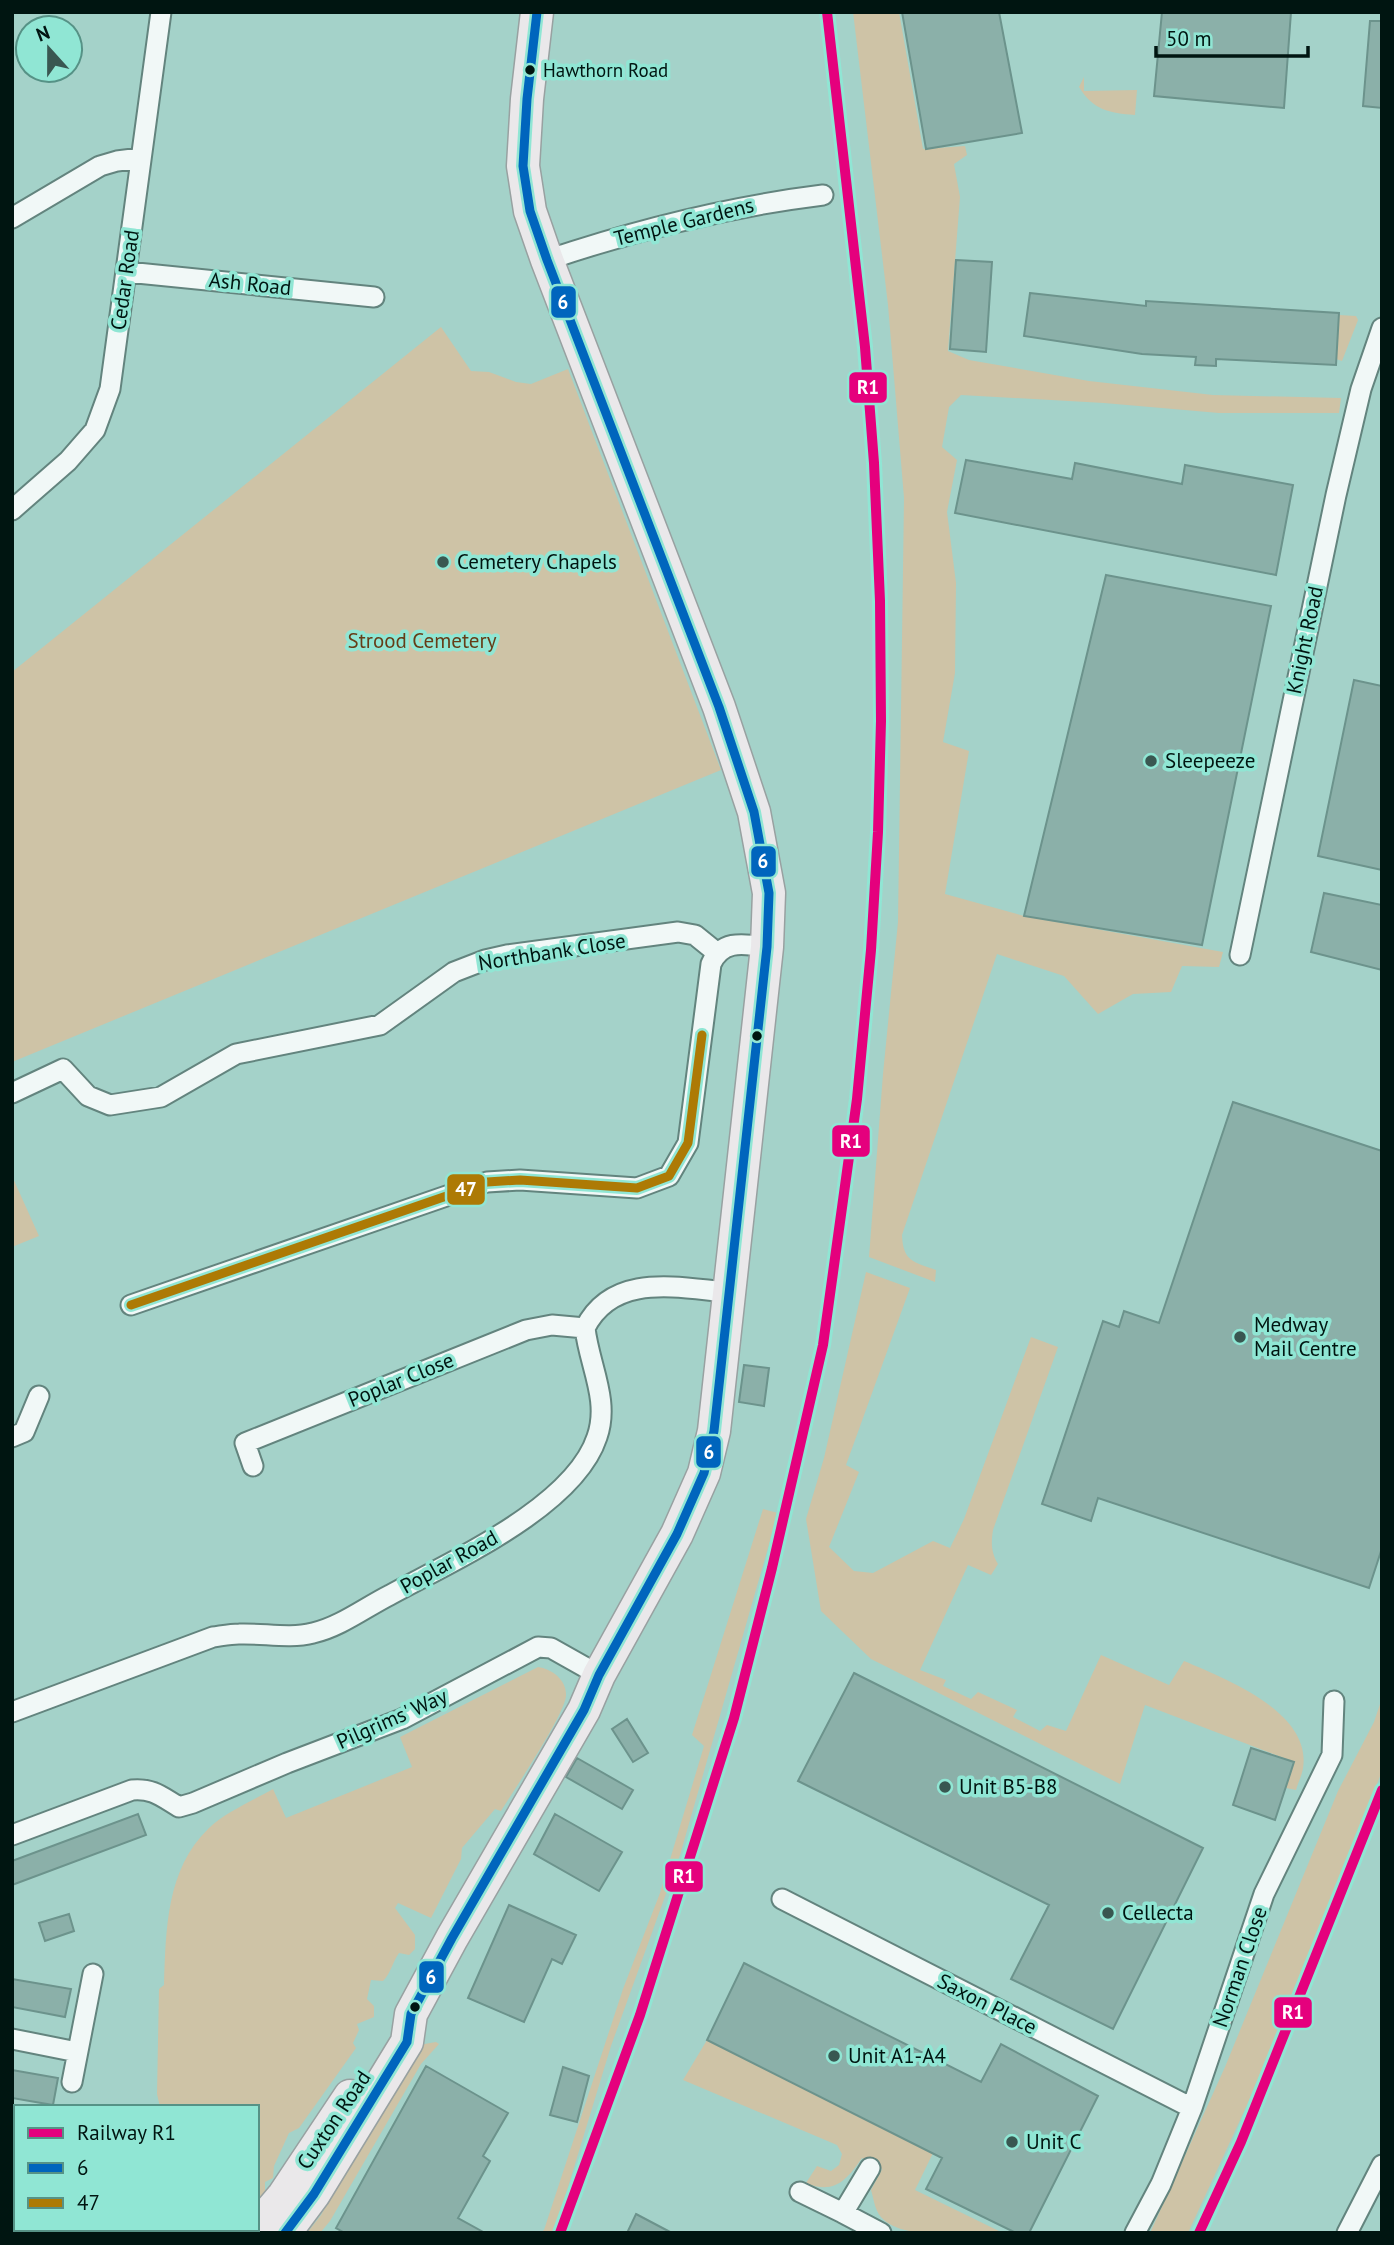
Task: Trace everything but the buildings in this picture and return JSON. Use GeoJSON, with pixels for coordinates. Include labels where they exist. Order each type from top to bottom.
{"type":"FeatureCollection","features":[{"type":"Feature","properties":{"kind":"main road","name":"Cuxton Road"},"geometry":{"type":"LineString","coordinates":[[259,2225],[284,2195],[392,2032],[411,2014],[584,1710],[599,1675],[677,1534],[704,1473],[713,1432],[767,947],[769,893],[754,812],[719,707],[530,211],[523,166],[537,12]]}},
{"type":"Feature","properties":{"kind":"main road","name":"Cuxton Road"},"geometry":{"type":"LineString","coordinates":[[285,2233],[314,2194],[407,2042],[411,2014]]}},
{"type":"Feature","properties":{"kind":"street","name":"Cedar Road"},"geometry":{"type":"LineString","coordinates":[[12,510],[68,461],[95,430],[110,390],[161,12]]}},
{"type":"Feature","properties":{"kind":"street"},"geometry":{"type":"LineString","coordinates":[[12,218],[100,166],[141,158]]}},
{"type":"Feature","properties":{"kind":"street","name":"Temple Gardens"},"geometry":{"type":"LineString","coordinates":[[547,260],[629,234],[719,211],[823,195]]}},
{"type":"Feature","properties":{"kind":"street","name":"Ash Road"},"geometry":{"type":"LineString","coordinates":[[127,272],[374,297]]}},
{"type":"Feature","properties":{"kind":"street","name":"Knight Road"},"geometry":{"type":"LineString","coordinates":[[1240,955],[1336,495],[1361,389],[1382,328]]}},
{"type":"Feature","properties":{"kind":"street","name":"Northbank Close"},"geometry":{"type":"LineString","coordinates":[[12,1093],[63,1069],[88,1096],[110,1105],[161,1097],[236,1054],[380,1025],[454,972],[507,955],[678,932],[695,935],[716,952]]}},
{"type":"Feature","properties":{"kind":"street"},"geometry":{"type":"LineString","coordinates":[[131,1305],[487,1182],[520,1180],[637,1188],[669,1176],[688,1143],[711,964],[716,952],[738,945],[767,947]]}},
{"type":"Feature","properties":{"kind":"street"},"geometry":{"type":"LineString","coordinates":[[585,1328],[604,1305],[616,1296],[637,1287],[728,1292]]}},
{"type":"Feature","properties":{"kind":"street","name":"Poplar Close"},"geometry":{"type":"LineString","coordinates":[[253,1466],[245,1443],[526,1330],[552,1325],[585,1328]]}},
{"type":"Feature","properties":{"kind":"street","name":"Poplar Road"},"geometry":{"type":"LineString","coordinates":[[12,1712],[213,1637],[314,1633],[469,1552],[511,1527],[571,1480],[589,1458],[598,1436],[603,1413],[601,1393],[587,1349],[585,1328]]}},
{"type":"Feature","properties":{"kind":"street"},"geometry":{"type":"LineString","coordinates":[[12,1437],[24,1432],[39,1396]]}},
{"type":"Feature","properties":{"kind":"street","name":"Pilgrims' Way"},"geometry":{"type":"LineString","coordinates":[[12,1835],[132,1790],[151,1791],[179,1807],[402,1718],[533,1649],[551,1648],[599,1675]]}},
{"type":"Feature","properties":{"kind":"street","name":"Norman Close"},"geometry":{"type":"LineString","coordinates":[[1135,2233],[1161,2184],[1192,2108],[1264,1894],[1332,1755],[1334,1701]]}},
{"type":"Feature","properties":{"kind":"street","name":"Saxon Place"},"geometry":{"type":"LineString","coordinates":[[782,1899],[1192,2108]]}},
{"type":"Feature","properties":{"kind":"street"},"geometry":{"type":"LineString","coordinates":[[72,2082],[93,1974]]}},
{"type":"Feature","properties":{"kind":"street"},"geometry":{"type":"LineString","coordinates":[[12,2039],[77,2052]]}},
{"type":"Feature","properties":{"kind":"street"},"geometry":{"type":"LineString","coordinates":[[1348,2233],[1382,2165]]}},
{"type":"Feature","properties":{"kind":"street"},"geometry":{"type":"LineString","coordinates":[[843,2213],[870,2168]]}},
{"type":"Feature","properties":{"kind":"street"},"geometry":{"type":"LineString","coordinates":[[800,2192],[881,2233]]}},
{"type":"Feature","properties":{"kind":"green space"},"geometry":{"type":"Polygon","coordinates":[[[853,12],[899,12],[923,149],[965,146],[967,155],[954,164],[960,197],[948,351],[969,360],[1089,381],[1213,395],[1341,398],[1339,413],[1219,413],[961,395],[949,407],[942,447],[957,460],[947,512],[956,583],[955,673],[943,742],[969,751],[945,894],[1024,916],[1223,952],[1219,967],[1182,966],[1171,992],[1133,994],[1098,1014],[1064,976],[997,954],[902,1235],[907,1255],[921,1265],[936,1270],[935,1282],[869,1257],[898,922],[904,498],[888,305],[853,12]]]}},
{"type":"Feature","properties":{"kind":"green space"},"geometry":{"type":"Polygon","coordinates":[[[1084,77],[1084,91],[1137,90],[1135,115],[1102,109],[1090,101],[1079,87],[1084,77]]]}},
{"type":"Feature","properties":{"kind":"green space"},"geometry":{"type":"Polygon","coordinates":[[[1339,315],[1356,316],[1358,320],[1342,361],[1336,359],[1339,315]]]}},
{"type":"Feature","properties":{"kind":"green space","name":"Strood Cemetery"},"geometry":{"type":"Polygon","coordinates":[[[441,327],[471,371],[489,372],[516,382],[531,384],[568,369],[721,770],[12,1062],[12,672],[441,327]]]}},
{"type":"Feature","properties":{"kind":"green space"},"geometry":{"type":"Polygon","coordinates":[[[12,1176],[39,1236],[12,1247],[12,1176]]]}},
{"type":"Feature","properties":{"kind":"green space"},"geometry":{"type":"Polygon","coordinates":[[[866,1272],[910,1288],[846,1465],[859,1472],[829,1547],[854,1571],[873,1573],[933,1541],[950,1548],[964,1519],[1031,1337],[1058,1347],[993,1530],[992,1547],[998,1564],[991,1575],[968,1565],[920,1670],[946,1680],[943,1686],[971,1699],[978,1692],[1017,1710],[1013,1717],[1040,1731],[1047,1725],[1066,1731],[1101,1655],[1169,1685],[1184,1661],[1221,1677],[1262,1700],[1294,1730],[1302,1748],[1303,1768],[1296,1790],[1286,1788],[1294,1762],[1145,1705],[1120,1784],[871,1659],[821,1611],[806,1519],[824,1458],[866,1272]]]}},
{"type":"Feature","properties":{"kind":"green space"},"geometry":{"type":"Polygon","coordinates":[[[763,1509],[778,1513],[680,1855],[611,2046],[554,2233],[540,2233],[544,2230],[623,1989],[660,1893],[704,1746],[692,1735],[763,1509]]]}},
{"type":"Feature","properties":{"kind":"green space"},"geometry":{"type":"Polygon","coordinates":[[[538,1667],[553,1673],[561,1680],[566,1690],[557,1719],[501,1811],[495,1809],[462,1848],[461,1859],[431,1918],[398,1903],[395,1908],[415,1935],[415,1949],[409,1955],[399,1953],[383,1981],[371,1980],[367,1999],[374,2006],[374,2017],[357,2024],[359,2030],[353,2043],[356,2048],[299,2128],[289,2133],[274,2166],[273,2178],[265,2182],[265,2194],[259,2200],[259,2105],[160,2105],[157,2094],[159,1989],[164,1985],[168,1922],[176,1881],[195,1844],[215,1822],[273,1789],[286,1818],[412,1767],[400,1737],[538,1667]]]}},
{"type":"Feature","properties":{"kind":"green space"},"geometry":{"type":"Polygon","coordinates":[[[1382,1698],[1382,1771],[1327,1914],[1247,2105],[1188,2233],[1150,2233],[1225,2067],[1338,1791],[1374,1722],[1382,1698]]]}},
{"type":"Feature","properties":{"kind":"green space"},"geometry":{"type":"Polygon","coordinates":[[[707,2040],[933,2153],[915,2190],[1003,2233],[940,2234],[895,2227],[879,2214],[871,2190],[882,2169],[862,2158],[839,2183],[824,2187],[806,2183],[817,2166],[831,2171],[839,2165],[842,2154],[837,2145],[683,2080],[707,2040]]]}},
{"type":"Feature","properties":{"kind":"green space"},"geometry":{"type":"Polygon","coordinates":[[[436,2042],[439,2044],[421,2064],[330,2221],[320,2233],[307,2233],[321,2215],[413,2046],[436,2042]]]}},
{"type":"Feature","properties":{"kind":"rail line","name":"R1"},"geometry":{"type":"LineString","coordinates":[[560,2233],[640,2015],[734,1718],[772,1568],[823,1345],[857,1099],[871,950],[878,832],[880,601],[874,463],[865,347],[827,12]]}},
{"type":"Feature","properties":{"kind":"rail line","name":"R1"},"geometry":{"type":"LineString","coordinates":[[1199,2233],[1241,2142],[1382,1790]]}},
{"type":"Feature","properties":{"kind":"transit line","name":"6"},"geometry":{"type":"LineString","coordinates":[[285,2233],[314,2194],[407,2042],[411,2014],[584,1710],[599,1675],[677,1534],[704,1473],[714,1431],[767,947],[769,893],[754,812],[719,707],[530,211],[523,166],[537,12]]}},
{"type":"Feature","properties":{"kind":"transit line","name":"47"},"geometry":{"type":"LineString","coordinates":[[131,1305],[487,1182],[520,1180],[637,1188],[669,1176],[688,1143],[702,1035]]}},
{"type":"Feature","properties":{"kind":"place","name":"Hawthorn Road"},"geometry":{"type":"Point","coordinates":[530,70]}},
{"type":"Feature","properties":{"kind":"place","name":"Cemetery Chapels"},"geometry":{"type":"Point","coordinates":[443,562]}},
{"type":"Feature","properties":{"kind":"place","name":"Sleepeeze"},"geometry":{"type":"Point","coordinates":[1151,761]}},
{"type":"Feature","properties":{"kind":"place","name":"Medway Mail Centre"},"geometry":{"type":"Point","coordinates":[1240,1337]}},
{"type":"Feature","properties":{"kind":"place","name":"Unit B5-B8"},"geometry":{"type":"Point","coordinates":[945,1787]}},
{"type":"Feature","properties":{"kind":"place","name":"Cellecta"},"geometry":{"type":"Point","coordinates":[1108,1913]}},
{"type":"Feature","properties":{"kind":"place","name":"Unit A1-A4"},"geometry":{"type":"Point","coordinates":[834,2056]}},
{"type":"Feature","properties":{"kind":"place","name":"Unit C"},"geometry":{"type":"Point","coordinates":[1012,2142]}}]}
